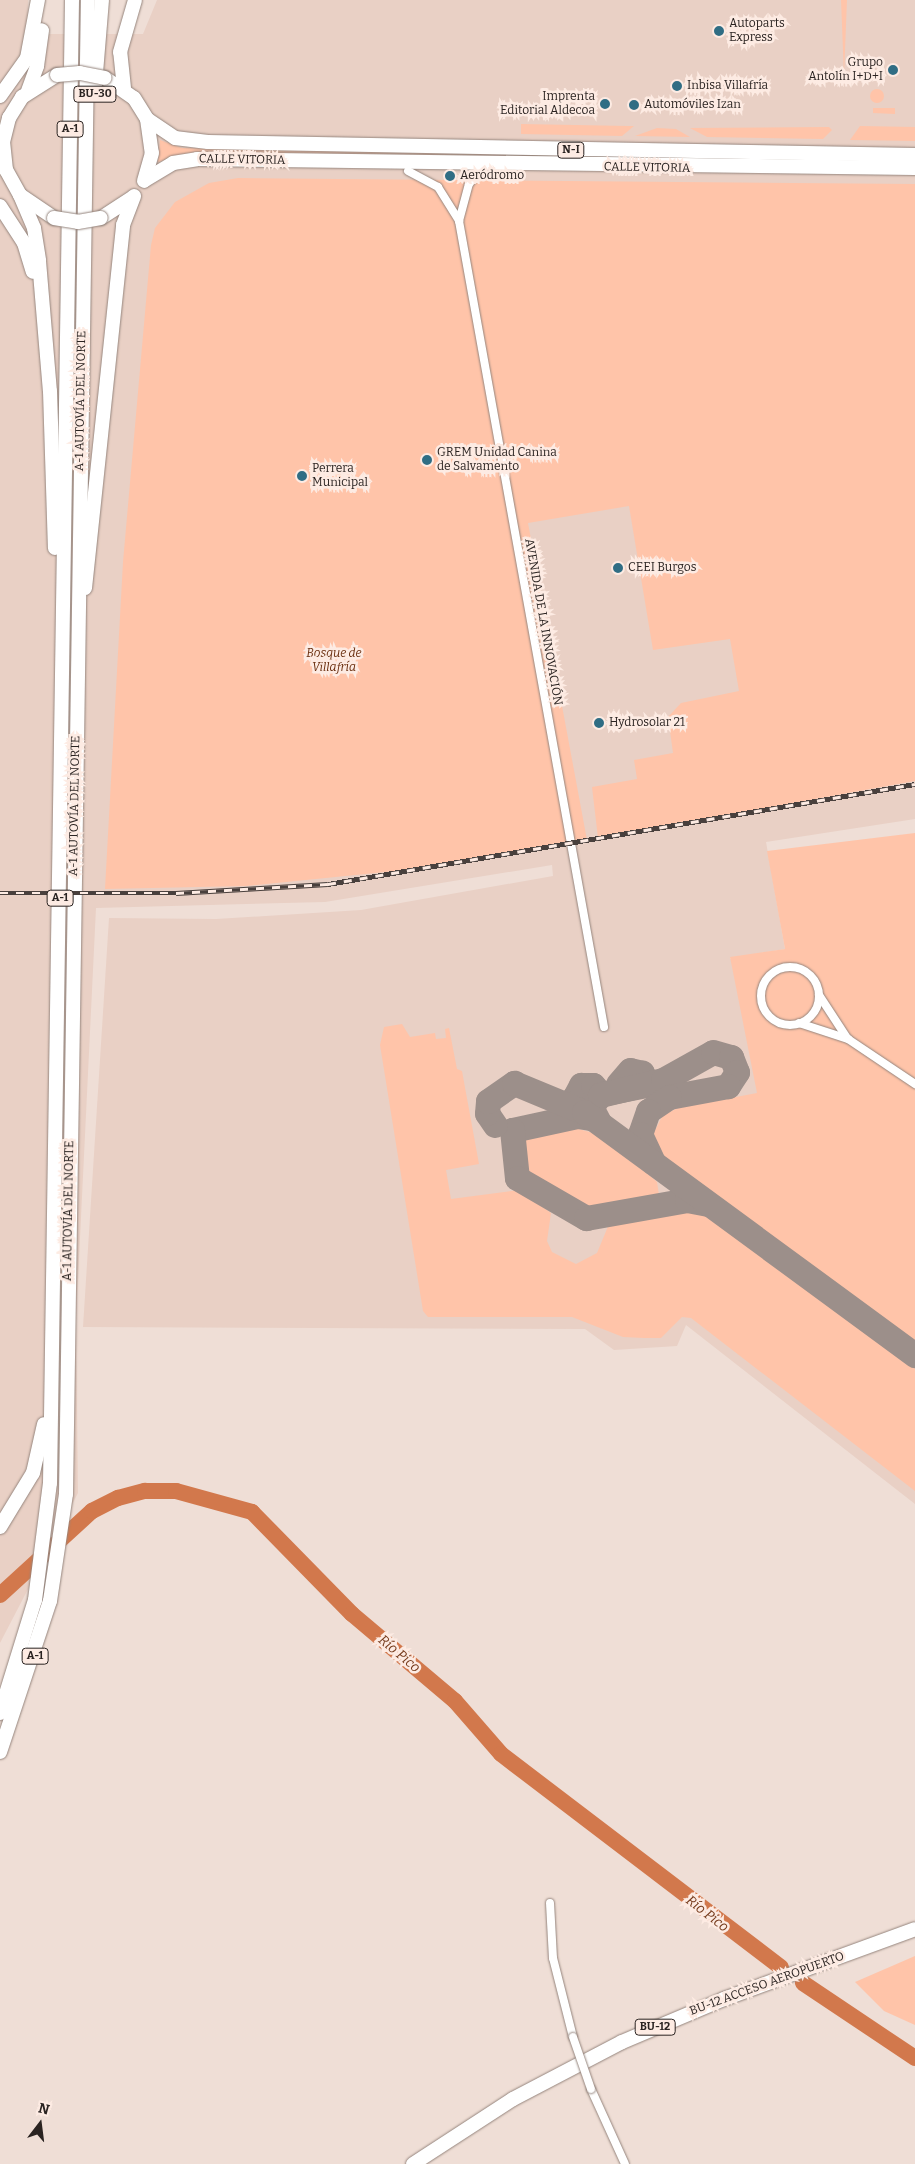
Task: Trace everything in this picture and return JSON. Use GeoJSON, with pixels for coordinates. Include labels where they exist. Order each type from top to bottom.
{"type":"FeatureCollection","features":[{"type":"Feature","properties":{"kind":"highway"},"geometry":{"type":"LineString","coordinates":[[0,96],[28,58],[38,0]]}},
{"type":"Feature","properties":{"kind":"highway"},"geometry":{"type":"LineString","coordinates":[[27,92],[40,55],[44,0]]}},
{"type":"Feature","properties":{"kind":"highway","name":"A-1 AUTOVÍA DEL NORTE"},"geometry":{"type":"LineString","coordinates":[[0,1713],[27,1633],[46,1538],[55,1210],[72,0]]}},
{"type":"Feature","properties":{"kind":"highway","name":"A-1 AUTOVÍA DEL NORTE"},"geometry":{"type":"LineString","coordinates":[[0,1752],[36,1656],[59,1556],[63,1521],[88,0]]}},
{"type":"Feature","properties":{"kind":"highway","name":"BU-30"},"geometry":{"type":"LineString","coordinates":[[85,188],[102,0]]}},
{"type":"Feature","properties":{"kind":"highway"},"geometry":{"type":"LineString","coordinates":[[124,88],[120,52],[135,0]]}},
{"type":"Feature","properties":{"kind":"highway","name":"N-I"},"geometry":{"type":"LineString","coordinates":[[80,72],[105,78],[124,88],[147,119],[152,153],[145,180],[134,196],[101,218],[78,222],[54,218],[17,191],[6,170],[3,142],[16,105],[27,92],[56,75],[80,72]]}},
{"type":"Feature","properties":{"kind":"highway"},"geometry":{"type":"LineString","coordinates":[[0,116],[16,105]]}},
{"type":"Feature","properties":{"kind":"highway","name":"CALLE VITORIA"},"geometry":{"type":"LineString","coordinates":[[147,119],[175,138],[208,142],[915,155]]}},
{"type":"Feature","properties":{"kind":"highway","name":"CALLE VITORIA"},"geometry":{"type":"LineString","coordinates":[[145,180],[173,163],[197,159],[915,168]]}},
{"type":"Feature","properties":{"kind":"highway"},"geometry":{"type":"LineString","coordinates":[[0,173],[17,191],[35,235],[50,391],[56,706],[62,722]]}},
{"type":"Feature","properties":{"kind":"highway","name":"A-1"},"geometry":{"type":"LineString","coordinates":[[76,703],[123,224],[134,196]]}},
{"type":"Feature","properties":{"kind":"highway"},"geometry":{"type":"LineString","coordinates":[[0,206],[24,243],[34,272],[50,391]]}},
{"type":"Feature","properties":{"kind":"highway"},"geometry":{"type":"LineString","coordinates":[[0,1527],[33,1473],[43,1434],[48,1248],[55,1210]]}},
{"type":"Feature","properties":{"kind":"highway","name":"BU-12 ACCESO AEROPUERTO"},"geometry":{"type":"LineString","coordinates":[[413,2164],[513,2099],[622,2042],[724,1999],[915,1929]]}},
{"type":"Feature","properties":{"kind":"street","name":"AVENIDA DE LA INNOVACIÓN"},"geometry":{"type":"LineString","coordinates":[[408,171],[438,187],[460,221],[604,1027]]}},
{"type":"Feature","properties":{"kind":"street","name":"AVENIDA DE LA INNOVACIÓN"},"geometry":{"type":"LineString","coordinates":[[460,221],[469,184],[480,172]]}},
{"type":"Feature","properties":{"kind":"street"},"geometry":{"type":"LineString","coordinates":[[819,996],[811,1016],[799,1023],[784,1025],[768,1015],[760,998],[765,979],[781,967],[800,968],[815,980],[819,996],[848,1040]]}},
{"type":"Feature","properties":{"kind":"street"},"geometry":{"type":"LineString","coordinates":[[799,1023],[848,1040],[915,1084]]}},
{"type":"Feature","properties":{"kind":"street"},"geometry":{"type":"LineString","coordinates":[[550,1903],[553,1958],[573,2037],[591,2089],[625,2164]]}},
{"type":"Feature","properties":{"kind":"shaded area"},"geometry":{"type":"Polygon","coordinates":[[[0,0],[28,0],[27,34],[143,34],[157,0],[915,0],[915,819],[766,842],[785,949],[730,958],[915,1194],[915,1504],[686,1325],[677,1346],[614,1350],[585,1329],[83,1327],[109,918],[216,919],[361,910],[553,876],[552,865],[325,902],[96,908],[76,1321],[78,1493],[0,1643],[0,0]]]}},
{"type":"Feature","properties":{"kind":"green space"},"geometry":{"type":"Polygon","coordinates":[[[841,0],[847,0],[844,76],[841,0]]]}},
{"type":"Feature","properties":{"kind":"green space"},"geometry":{"type":"Polygon","coordinates":[[[877,89],[882,91],[884,96],[882,101],[877,103],[872,101],[870,96],[872,91],[877,89]]]}},
{"type":"Feature","properties":{"kind":"green space"},"geometry":{"type":"Polygon","coordinates":[[[873,108],[895,108],[895,114],[873,113],[873,108]]]}},
{"type":"Feature","properties":{"kind":"green space"},"geometry":{"type":"Polygon","coordinates":[[[521,124],[634,126],[622,136],[521,134],[521,124]]]}},
{"type":"Feature","properties":{"kind":"green space"},"geometry":{"type":"Polygon","coordinates":[[[860,126],[915,127],[915,141],[850,140],[860,126]]]}},
{"type":"Feature","properties":{"kind":"green space"},"geometry":{"type":"Polygon","coordinates":[[[829,127],[832,130],[823,139],[707,137],[690,128],[829,127]]]}},
{"type":"Feature","properties":{"kind":"green space"},"geometry":{"type":"Polygon","coordinates":[[[657,128],[676,129],[690,137],[635,136],[657,128]]]}},
{"type":"Feature","properties":{"kind":"green space"},"geometry":{"type":"Polygon","coordinates":[[[160,140],[182,148],[822,160],[185,154],[158,162],[160,140]]]}},
{"type":"Feature","properties":{"kind":"green space","name":"Bosque de Villafría"},"geometry":{"type":"Polygon","coordinates":[[[238,178],[915,184],[915,781],[598,838],[592,787],[637,779],[634,760],[673,753],[668,717],[681,703],[739,691],[730,639],[653,650],[629,506],[528,523],[587,840],[405,870],[246,886],[105,889],[123,562],[151,245],[155,228],[175,202],[209,183],[238,178]]]}},
{"type":"Feature","properties":{"kind":"green space"},"geometry":{"type":"Polygon","coordinates":[[[915,833],[915,1342],[661,1155],[652,1136],[663,1115],[678,1108],[757,1093],[730,957],[785,949],[767,851],[915,833]]]}},
{"type":"Feature","properties":{"kind":"green space"},"geometry":{"type":"Polygon","coordinates":[[[402,1024],[410,1037],[435,1033],[436,1039],[446,1038],[445,1029],[449,1028],[457,1069],[462,1071],[479,1164],[446,1170],[451,1199],[519,1190],[551,1213],[547,1241],[552,1252],[576,1264],[597,1253],[609,1224],[691,1209],[702,1213],[915,1369],[915,1491],[691,1318],[682,1317],[661,1338],[644,1338],[623,1337],[572,1317],[428,1317],[423,1311],[380,1045],[384,1027],[402,1024]]]}},
{"type":"Feature","properties":{"kind":"green space"},"geometry":{"type":"Polygon","coordinates":[[[571,1127],[593,1133],[649,1175],[657,1182],[659,1195],[583,1209],[535,1181],[527,1173],[524,1141],[531,1135],[571,1127]]]}},
{"type":"Feature","properties":{"kind":"green space"},"geometry":{"type":"Polygon","coordinates":[[[915,1956],[915,2025],[884,2011],[855,1982],[915,1956]]]}},
{"type":"Feature","properties":{"kind":"waterway","name":"Río Pico"},"geometry":{"type":"LineString","coordinates":[[0,1595],[92,1511],[118,1498],[145,1491],[176,1491],[252,1512],[352,1614],[455,1701],[501,1754],[781,1967]]}},
{"type":"Feature","properties":{"kind":"waterway","name":"Río Pico"},"geometry":{"type":"LineString","coordinates":[[803,1983],[915,2058]]}},
{"type":"Feature","properties":{"kind":"taxiway"},"geometry":{"type":"LineString","coordinates":[[599,1122],[591,1107],[600,1095],[663,1080],[713,1052],[731,1057],[737,1072],[728,1086],[669,1097],[648,1111],[640,1134],[653,1162]]}},
{"type":"Feature","properties":{"kind":"taxiway"},"geometry":{"type":"LineString","coordinates":[[589,1115],[574,1098],[581,1085],[593,1085],[601,1094],[646,1085],[642,1073],[630,1070],[618,1084]]}},
{"type":"Feature","properties":{"kind":"taxiway"},"geometry":{"type":"LineString","coordinates":[[495,1125],[487,1113],[488,1101],[514,1083],[584,1112],[915,1355]]}},
{"type":"Feature","properties":{"kind":"taxiway"},"geometry":{"type":"LineString","coordinates":[[590,1118],[577,1116],[512,1130],[517,1178],[586,1218],[687,1200],[707,1204]]}},
{"type":"Feature","properties":{"kind":"railway"},"geometry":{"type":"LineString","coordinates":[[0,893],[176,893],[328,884],[915,784]]}},
{"type":"Feature","properties":{"kind":"place","name":"Autoparts Express"},"geometry":{"type":"Point","coordinates":[719,31]}},
{"type":"Feature","properties":{"kind":"place","name":"Grupo Antolín I+D+I"},"geometry":{"type":"Point","coordinates":[893,70]}},
{"type":"Feature","properties":{"kind":"place","name":"Inbisa Villafría"},"geometry":{"type":"Point","coordinates":[677,86]}},
{"type":"Feature","properties":{"kind":"place","name":"Imprenta Editorial Aldecoa"},"geometry":{"type":"Point","coordinates":[605,104]}},
{"type":"Feature","properties":{"kind":"place","name":"Automóviles Izan"},"geometry":{"type":"Point","coordinates":[634,105]}},
{"type":"Feature","properties":{"kind":"place","name":"Aeródromo"},"geometry":{"type":"Point","coordinates":[450,176]}},
{"type":"Feature","properties":{"kind":"place","name":"GREM Unidad Canina de Salvamento"},"geometry":{"type":"Point","coordinates":[427,460]}},
{"type":"Feature","properties":{"kind":"place","name":"Perrera Municipal"},"geometry":{"type":"Point","coordinates":[302,476]}},
{"type":"Feature","properties":{"kind":"place","name":"CEEI Burgos"},"geometry":{"type":"Point","coordinates":[618,568]}},
{"type":"Feature","properties":{"kind":"place","name":"Hydrosolar 21"},"geometry":{"type":"Point","coordinates":[599,723]}}]}
